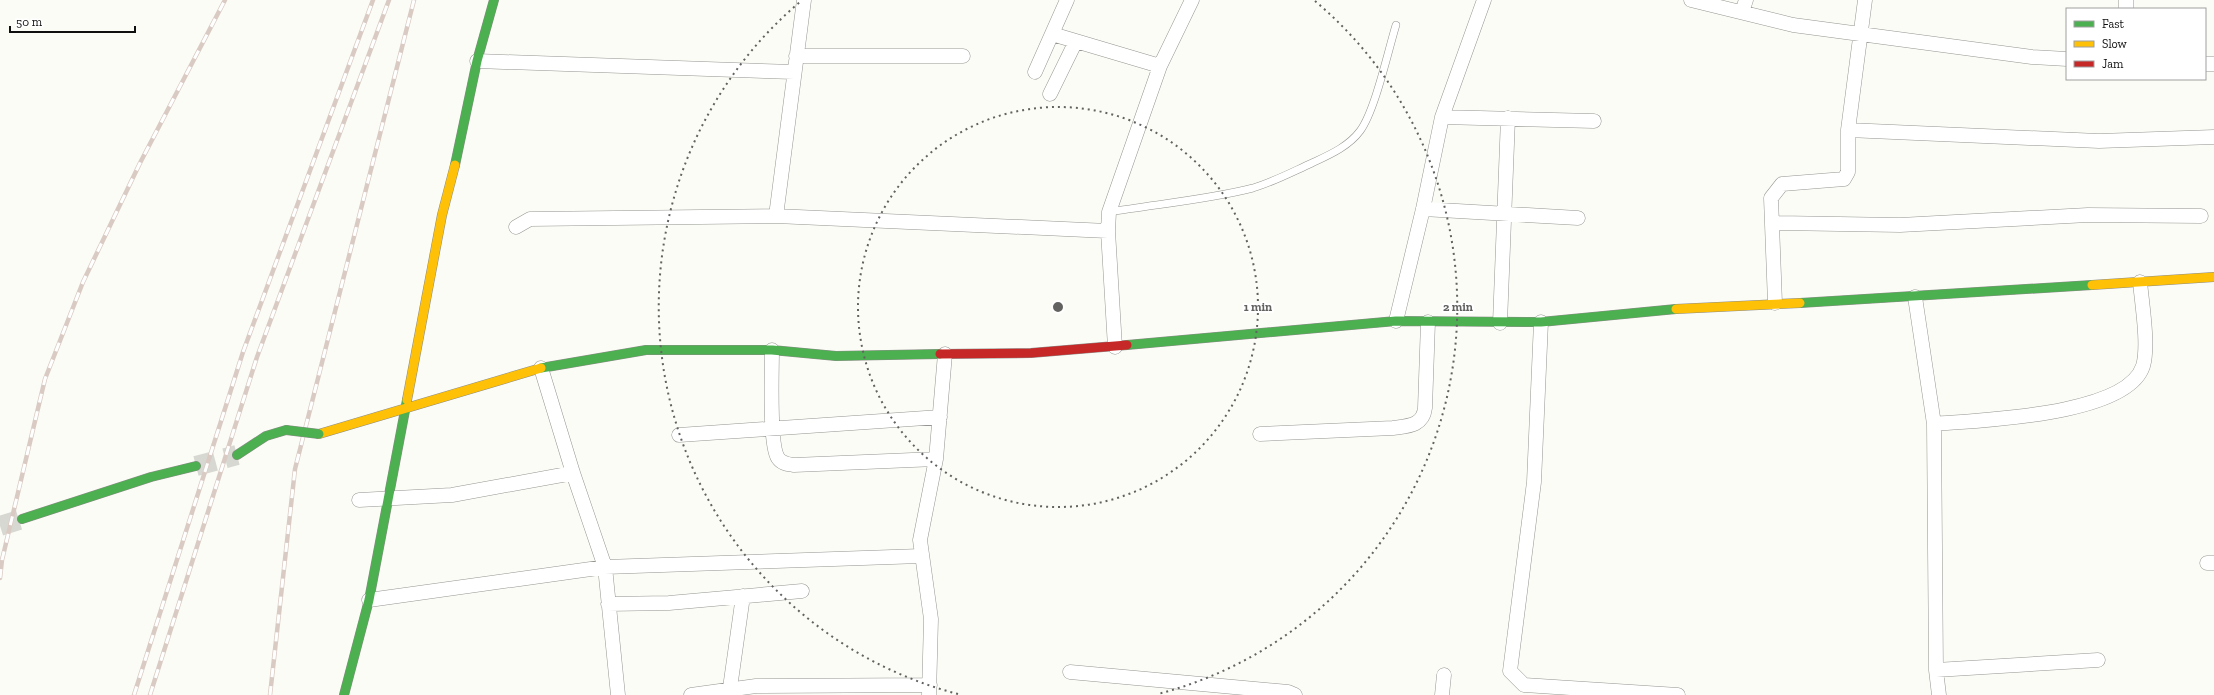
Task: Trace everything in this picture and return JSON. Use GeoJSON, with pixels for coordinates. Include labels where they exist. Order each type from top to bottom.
{"type":"FeatureCollection","features":[{"type":"Feature","properties":{"kind":"street"},"geometry":{"type":"LineString","coordinates":[[344,695],[369,600],[442,215],[464,129],[477,61],[494,0]]}},
{"type":"Feature","properties":{"kind":"street"},"geometry":{"type":"LineString","coordinates":[[776,216],[804,0]]}},
{"type":"Feature","properties":{"kind":"street"},"geometry":{"type":"LineString","coordinates":[[1035,72],[1067,0]]}},
{"type":"Feature","properties":{"kind":"street"},"geometry":{"type":"LineString","coordinates":[[1115,347],[1108,212],[1160,66],[1192,0]]}},
{"type":"Feature","properties":{"kind":"street"},"geometry":{"type":"LineString","coordinates":[[1396,321],[1423,209],[1442,117],[1484,0]]}},
{"type":"Feature","properties":{"kind":"street"},"geometry":{"type":"LineString","coordinates":[[1691,0],[1744,6],[1793,25],[2032,57],[2066,59]]}},
{"type":"Feature","properties":{"kind":"street"},"geometry":{"type":"LineString","coordinates":[[1775,303],[1771,198],[1782,184],[1844,179],[1848,172],[1848,130],[1865,0]]}},
{"type":"Feature","properties":{"kind":"street"},"geometry":{"type":"LineString","coordinates":[[1052,34],[1160,66]]}},
{"type":"Feature","properties":{"kind":"street"},"geometry":{"type":"LineString","coordinates":[[1050,94],[1076,41]]}},
{"type":"Feature","properties":{"kind":"street"},"geometry":{"type":"LineString","coordinates":[[796,56],[963,56]]}},
{"type":"Feature","properties":{"kind":"street"},"geometry":{"type":"LineString","coordinates":[[477,61],[794,72]]}},
{"type":"Feature","properties":{"kind":"street"},"geometry":{"type":"LineString","coordinates":[[1442,117],[1594,121]]}},
{"type":"Feature","properties":{"kind":"street"},"geometry":{"type":"LineString","coordinates":[[1500,323],[1503,213],[1508,118]]}},
{"type":"Feature","properties":{"kind":"street"},"geometry":{"type":"LineString","coordinates":[[1848,130],[2099,141],[2214,137]]}},
{"type":"Feature","properties":{"kind":"street"},"geometry":{"type":"LineString","coordinates":[[1423,209],[1578,218]]}},
{"type":"Feature","properties":{"kind":"street"},"geometry":{"type":"LineString","coordinates":[[516,227],[530,219],[776,216],[1108,231]]}},
{"type":"Feature","properties":{"kind":"street"},"geometry":{"type":"LineString","coordinates":[[1772,222],[1900,225],[2088,216],[2200,216]]}},
{"type":"Feature","properties":{"kind":"street"},"geometry":{"type":"LineString","coordinates":[[237,455],[266,436],[286,430],[319,434],[541,368],[646,350],[772,350],[836,356],[1031,353],[1115,347],[1396,321],[1500,323],[1540,322],[1676,309],[1915,297],[2214,277]]}},
{"type":"Feature","properties":{"kind":"street"},"geometry":{"type":"LineString","coordinates":[[1934,424],[2051,413],[2098,400],[2127,388],[2142,368],[2145,355],[2140,282]]}},
{"type":"Feature","properties":{"kind":"street"},"geometry":{"type":"LineString","coordinates":[[1915,297],[1934,424],[1936,670],[1939,695]]}},
{"type":"Feature","properties":{"kind":"street"},"geometry":{"type":"LineString","coordinates":[[1260,434],[1393,428],[1410,426],[1418,423],[1424,415],[1425,408],[1428,322]]}},
{"type":"Feature","properties":{"kind":"street"},"geometry":{"type":"LineString","coordinates":[[1540,322],[1534,482],[1510,671],[1524,685],[1678,695]]}},
{"type":"Feature","properties":{"kind":"street"},"geometry":{"type":"LineString","coordinates":[[772,350],[772,430],[777,457],[783,463],[794,465],[936,459]]}},
{"type":"Feature","properties":{"kind":"street"},"geometry":{"type":"LineString","coordinates":[[691,695],[730,692],[756,686],[930,690],[931,619],[927,585],[921,556],[920,540],[936,459],[945,354]]}},
{"type":"Feature","properties":{"kind":"street"},"geometry":{"type":"LineString","coordinates":[[541,368],[572,473],[605,567],[618,695]]}},
{"type":"Feature","properties":{"kind":"street"},"geometry":{"type":"LineString","coordinates":[[679,435],[772,430],[940,417]]}},
{"type":"Feature","properties":{"kind":"street"},"geometry":{"type":"LineString","coordinates":[[22,519],[150,477],[196,466]]}},
{"type":"Feature","properties":{"kind":"street"},"geometry":{"type":"LineString","coordinates":[[358,500],[452,494],[572,473]]}},
{"type":"Feature","properties":{"kind":"street"},"geometry":{"type":"LineString","coordinates":[[369,600],[605,567],[921,556]]}},
{"type":"Feature","properties":{"kind":"street"},"geometry":{"type":"LineString","coordinates":[[608,604],[669,603],[802,591]]}},
{"type":"Feature","properties":{"kind":"street"},"geometry":{"type":"LineString","coordinates":[[730,692],[744,596]]}},
{"type":"Feature","properties":{"kind":"street"},"geometry":{"type":"LineString","coordinates":[[1936,670],[2098,660]]}},
{"type":"Feature","properties":{"kind":"street"},"geometry":{"type":"LineString","coordinates":[[1070,672],[1288,692],[1295,695]]}},
{"type":"Feature","properties":{"kind":"street"},"geometry":{"type":"LineString","coordinates":[[1442,695],[1444,675]]}},
{"type":"Feature","properties":{"kind":"lane"},"geometry":{"type":"LineString","coordinates":[[1108,212],[1233,192],[1254,187],[1277,180],[1333,153],[1349,142],[1360,131],[1368,115],[1396,25]]}},
{"type":"Feature","properties":{"kind":"tunnel"},"geometry":{"type":"LineString","coordinates":[[196,466],[237,455]]}},
{"type":"Feature","properties":{"kind":"tunnel"},"geometry":{"type":"LineString","coordinates":[[0,526],[22,519]]}},
{"type":"Feature","properties":{"kind":"railway"},"geometry":{"type":"LineString","coordinates":[[0,578],[2,560],[45,379],[83,282],[140,163],[225,0]]}},
{"type":"Feature","properties":{"kind":"railway"},"geometry":{"type":"LineString","coordinates":[[134,695],[243,352],[373,0]]}},
{"type":"Feature","properties":{"kind":"railway"},"geometry":{"type":"LineString","coordinates":[[150,695],[257,357],[389,0]]}},
{"type":"Feature","properties":{"kind":"railway"},"geometry":{"type":"LineString","coordinates":[[270,695],[295,469],[414,0]]}},
{"type":"Feature","properties":{"kind":"traffic: fast"},"geometry":{"type":"LineString","coordinates":[[455,165],[477,61],[494,0]]}},
{"type":"Feature","properties":{"kind":"traffic: fast"},"geometry":{"type":"LineString","coordinates":[[1800,303],[2092,285]]}},
{"type":"Feature","properties":{"kind":"traffic: fast"},"geometry":{"type":"LineString","coordinates":[[1127,345],[1396,321],[1541,322],[1676,309]]}},
{"type":"Feature","properties":{"kind":"traffic: fast"},"geometry":{"type":"LineString","coordinates":[[541,368],[646,350],[772,350],[836,356],[940,354]]}},
{"type":"Feature","properties":{"kind":"traffic: fast"},"geometry":{"type":"LineString","coordinates":[[344,695],[369,600],[407,400]]}},
{"type":"Feature","properties":{"kind":"traffic: fast"},"geometry":{"type":"LineString","coordinates":[[237,455],[266,436],[286,430]]}},
{"type":"Feature","properties":{"kind":"traffic: fast"},"geometry":{"type":"LineString","coordinates":[[286,430],[319,434]]}},
{"type":"Feature","properties":{"kind":"traffic: fast"},"geometry":{"type":"LineString","coordinates":[[22,519],[151,477],[196,466]]}},
{"type":"Feature","properties":{"kind":"traffic: slow"},"geometry":{"type":"LineString","coordinates":[[407,400],[442,215],[455,165]]}},
{"type":"Feature","properties":{"kind":"traffic: slow"},"geometry":{"type":"LineString","coordinates":[[2092,285],[2214,277]]}},
{"type":"Feature","properties":{"kind":"traffic: slow"},"geometry":{"type":"LineString","coordinates":[[1676,309],[1800,303]]}},
{"type":"Feature","properties":{"kind":"traffic: slow"},"geometry":{"type":"LineString","coordinates":[[319,434],[541,368]]}},
{"type":"Feature","properties":{"kind":"traffic: jam"},"geometry":{"type":"LineString","coordinates":[[940,354],[1031,353],[1127,345]]}}]}
